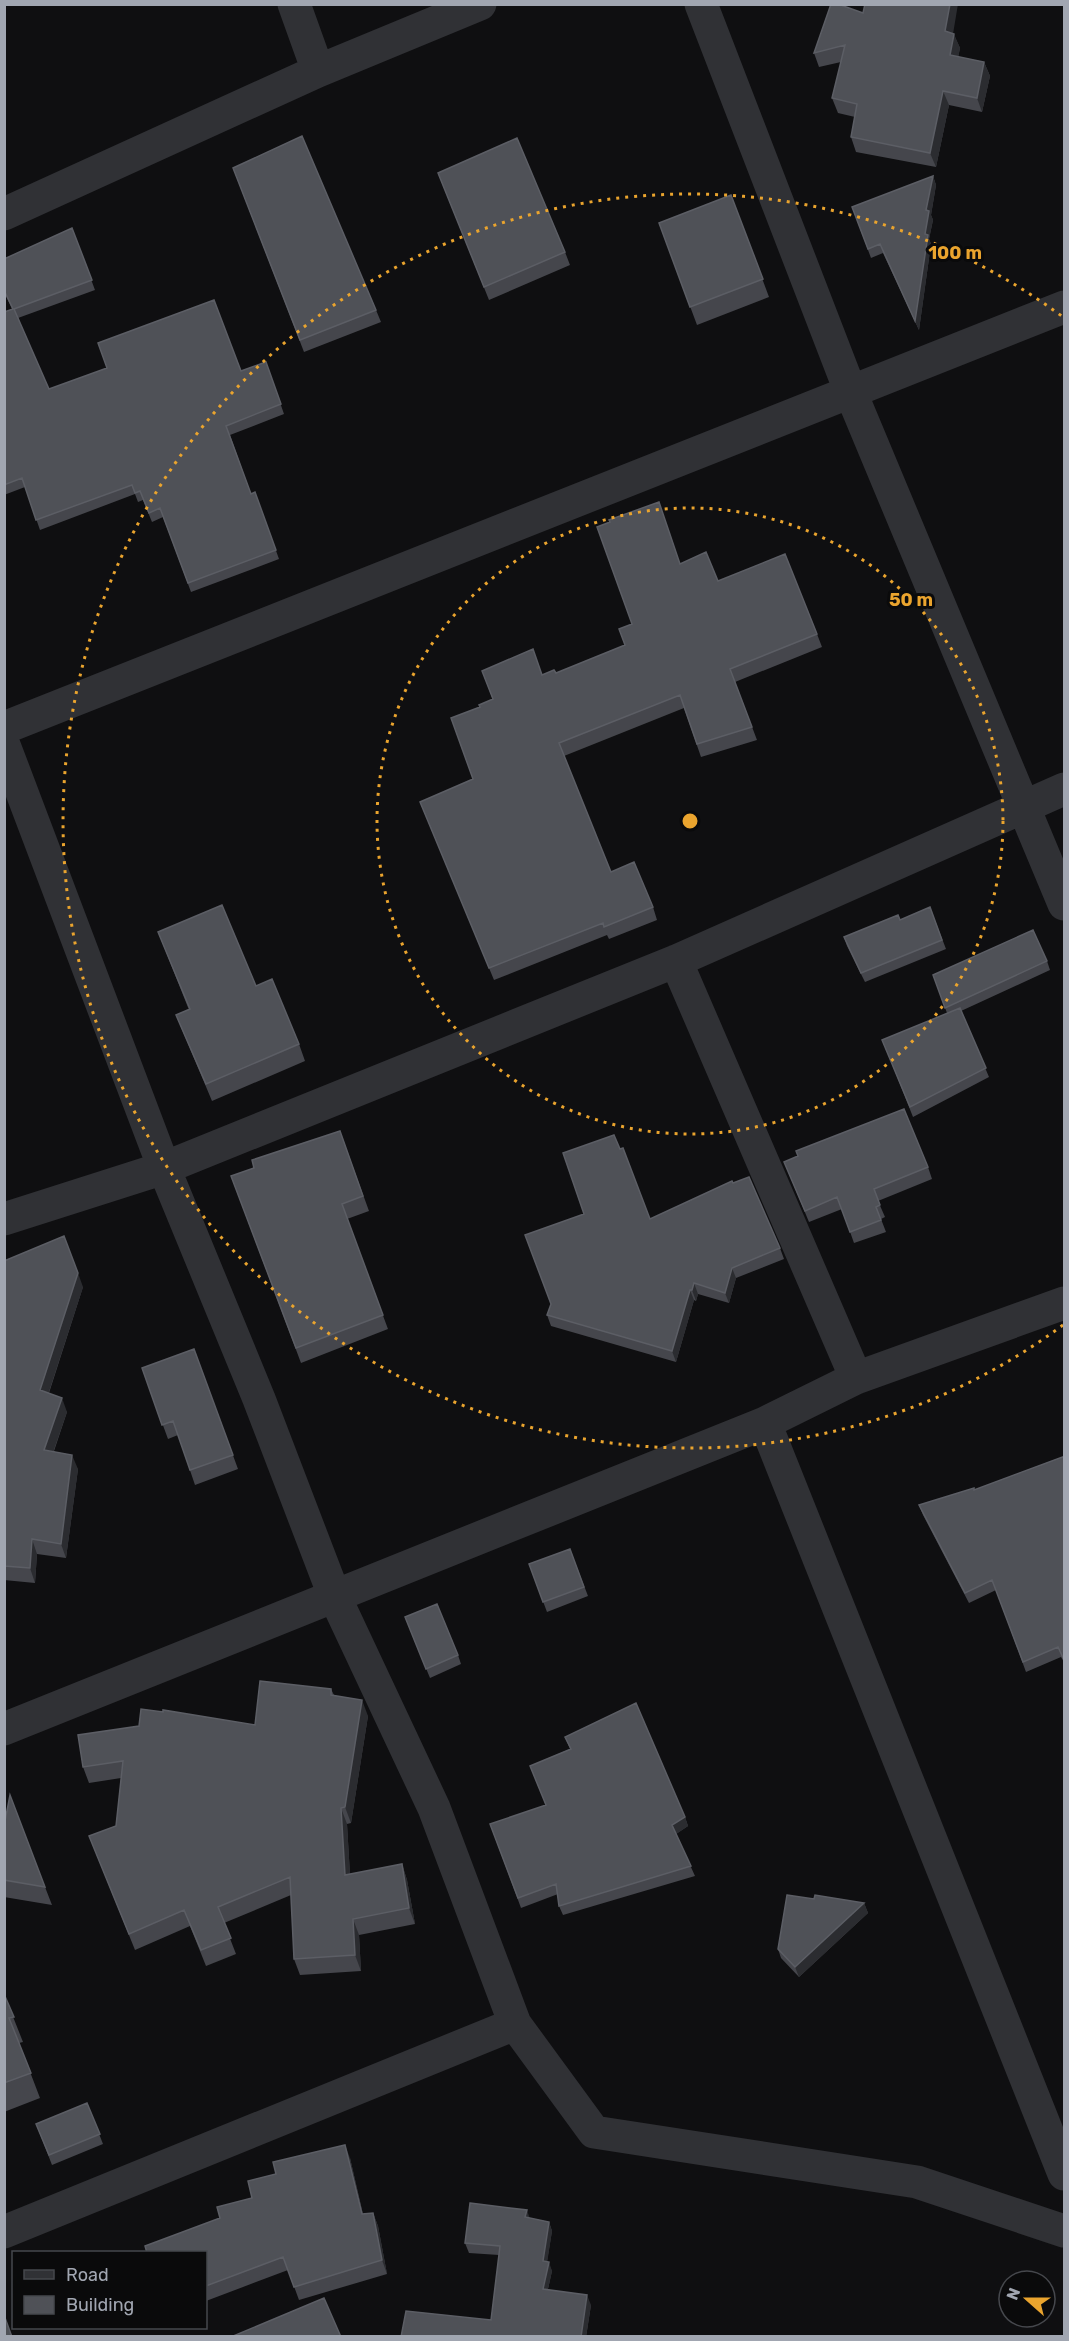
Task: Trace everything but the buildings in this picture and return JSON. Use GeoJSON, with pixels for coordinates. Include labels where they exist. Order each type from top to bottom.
{"type":"FeatureCollection","features":[{"type":"Feature","properties":{"kind":"street"},"geometry":{"type":"LineString","coordinates":[[294,4],[318,71]]}},
{"type":"Feature","properties":{"kind":"street"},"geometry":{"type":"LineString","coordinates":[[4,214],[318,71],[480,4]]}},
{"type":"Feature","properties":{"kind":"street"},"geometry":{"type":"LineString","coordinates":[[701,4],[851,393],[1065,904]]}},
{"type":"Feature","properties":{"kind":"street"},"geometry":{"type":"LineString","coordinates":[[4,728],[1065,307]]}},
{"type":"Feature","properties":{"kind":"street"},"geometry":{"type":"LineString","coordinates":[[4,745],[164,1168],[259,1399],[334,1594],[434,1808],[515,2024],[594,2132],[917,2182],[1065,2231]]}},
{"type":"Feature","properties":{"kind":"street"},"geometry":{"type":"LineString","coordinates":[[4,1219],[164,1168],[676,961],[1065,789]]}},
{"type":"Feature","properties":{"kind":"street"},"geometry":{"type":"LineString","coordinates":[[676,961],[856,1378]]}},
{"type":"Feature","properties":{"kind":"street"},"geometry":{"type":"LineString","coordinates":[[4,1729],[334,1594],[765,1423],[856,1378],[1065,1303]]}},
{"type":"Feature","properties":{"kind":"street"},"geometry":{"type":"LineString","coordinates":[[765,1423],[1065,2174]]}},
{"type":"Feature","properties":{"kind":"street"},"geometry":{"type":"LineString","coordinates":[[4,2232],[515,2024]]}}]}
